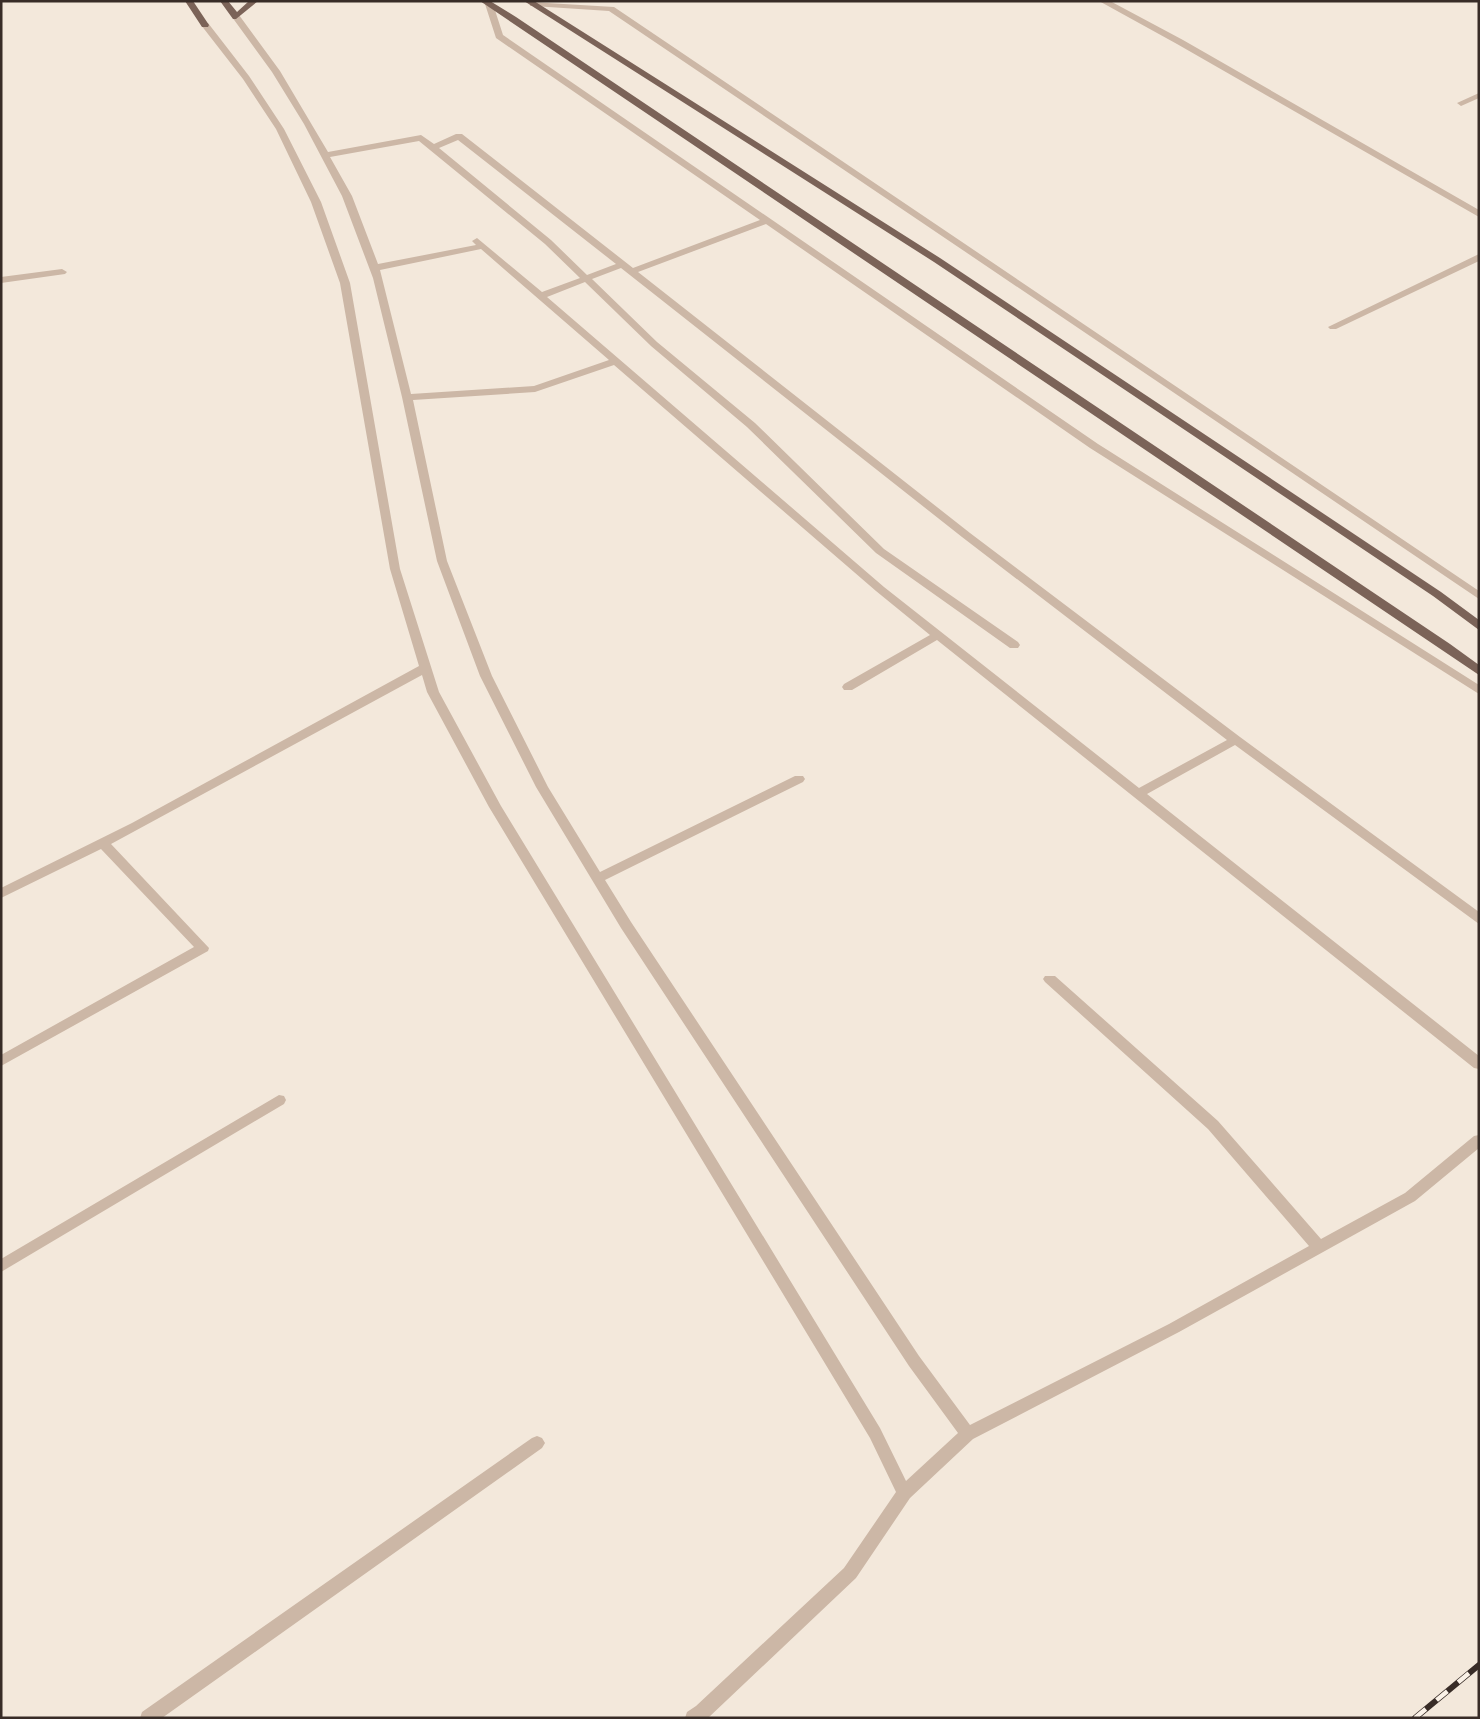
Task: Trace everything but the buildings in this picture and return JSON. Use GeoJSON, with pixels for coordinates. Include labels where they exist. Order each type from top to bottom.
{"type":"FeatureCollection","features":[{"type":"Feature","properties":{"kind":"main road"},"geometry":{"type":"LineString","coordinates":[[189,1],[206,25]]}},
{"type":"Feature","properties":{"kind":"main road"},"geometry":{"type":"LineString","coordinates":[[224,1],[236,17],[254,1]]}},
{"type":"Feature","properties":{"kind":"main road"},"geometry":{"type":"LineString","coordinates":[[487,3],[1479,671]]}},
{"type":"Feature","properties":{"kind":"main road"},"geometry":{"type":"LineString","coordinates":[[530,3],[937,260],[1429,589],[1479,626]]}},
{"type":"Feature","properties":{"kind":"street"},"geometry":{"type":"LineString","coordinates":[[604,1],[611,10],[1479,596]]}},
{"type":"Feature","properties":{"kind":"street"},"geometry":{"type":"LineString","coordinates":[[1103,1],[1180,42],[1479,214]]}},
{"type":"Feature","properties":{"kind":"street"},"geometry":{"type":"LineString","coordinates":[[487,3],[499,36],[1094,446],[1479,690]]}},
{"type":"Feature","properties":{"kind":"street"},"geometry":{"type":"LineString","coordinates":[[530,3],[611,10]]}},
{"type":"Feature","properties":{"kind":"street"},"geometry":{"type":"LineString","coordinates":[[236,17],[276,71],[347,196],[378,278],[407,397],[442,561],[486,676],[542,787],[626,925],[909,1353],[968,1434]]}},
{"type":"Feature","properties":{"kind":"street"},"geometry":{"type":"LineString","coordinates":[[206,25],[246,78],[280,129],[316,202],[344,283],[396,568],[432,692],[495,807],[870,1424],[904,1493]]}},
{"type":"Feature","properties":{"kind":"street"},"geometry":{"type":"LineString","coordinates":[[1461,103],[1479,96]]}},
{"type":"Feature","properties":{"kind":"street"},"geometry":{"type":"LineString","coordinates":[[432,148],[459,136],[966,535],[1236,740],[1479,919]]}},
{"type":"Feature","properties":{"kind":"street"},"geometry":{"type":"LineString","coordinates":[[325,155],[421,138],[548,242],[654,344],[751,425],[880,551],[1014,645]]}},
{"type":"Feature","properties":{"kind":"street"},"geometry":{"type":"LineString","coordinates":[[540,296],[586,279],[627,269],[767,221]]}},
{"type":"Feature","properties":{"kind":"street"},"geometry":{"type":"LineString","coordinates":[[373,268],[480,244],[880,589],[1479,1064]]}},
{"type":"Feature","properties":{"kind":"street"},"geometry":{"type":"LineString","coordinates":[[1333,327],[1479,257]]}},
{"type":"Feature","properties":{"kind":"street"},"geometry":{"type":"LineString","coordinates":[[1,280],[62,272]]}},
{"type":"Feature","properties":{"kind":"street"},"geometry":{"type":"LineString","coordinates":[[407,397],[535,389],[615,361]]}},
{"type":"Feature","properties":{"kind":"street"},"geometry":{"type":"LineString","coordinates":[[848,687],[938,635]]}},
{"type":"Feature","properties":{"kind":"street"},"geometry":{"type":"LineString","coordinates":[[1,894],[103,843],[425,668]]}},
{"type":"Feature","properties":{"kind":"street"},"geometry":{"type":"LineString","coordinates":[[1137,794],[1236,740]]}},
{"type":"Feature","properties":{"kind":"street"},"geometry":{"type":"LineString","coordinates":[[598,878],[799,779]]}},
{"type":"Feature","properties":{"kind":"street"},"geometry":{"type":"LineString","coordinates":[[1,1061],[203,948],[103,843]]}},
{"type":"Feature","properties":{"kind":"street"},"geometry":{"type":"LineString","coordinates":[[1050,979],[1213,1125],[1319,1247]]}},
{"type":"Feature","properties":{"kind":"street"},"geometry":{"type":"LineString","coordinates":[[1,1266],[279,1100]]}},
{"type":"Feature","properties":{"kind":"street"},"geometry":{"type":"LineString","coordinates":[[693,1718],[702,1712],[850,1573],[904,1493],[968,1434],[1174,1328],[1410,1197],[1479,1140]]}},
{"type":"Feature","properties":{"kind":"street"},"geometry":{"type":"LineString","coordinates":[[148,1718],[537,1443]]}},
{"type":"Feature","properties":{"kind":"railway"},"geometry":{"type":"LineString","coordinates":[[1415,1718],[1479,1665]]}}]}
